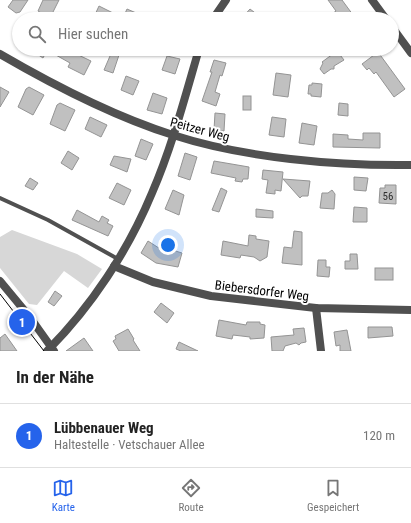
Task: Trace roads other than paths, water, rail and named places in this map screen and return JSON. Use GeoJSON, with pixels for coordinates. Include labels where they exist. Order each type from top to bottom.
{"type":"FeatureCollection","features":[{"type":"Feature","properties":{"kind":"street"},"geometry":{"type":"LineString","coordinates":[[218,12],[226,0]]}},
{"type":"Feature","properties":{"kind":"street"},"geometry":{"type":"LineString","coordinates":[[372,0],[381,12]]}},
{"type":"Feature","properties":{"kind":"street"},"geometry":{"type":"LineString","coordinates":[[399,37],[411,53]]}},
{"type":"Feature","properties":{"kind":"street","name":"Peitzer Weg"},"geometry":{"type":"LineString","coordinates":[[0,54],[91,102],[173,135],[237,150],[289,158],[358,164],[411,165]]}},
{"type":"Feature","properties":{"kind":"street"},"geometry":{"type":"LineString","coordinates":[[0,281],[29,316],[51,350],[87,304],[116,263],[138,225],[153,192],[173,135],[197,56]]}},
{"type":"Feature","properties":{"kind":"street","name":"Biebersdorfer Weg"},"geometry":{"type":"LineString","coordinates":[[116,263],[153,282],[189,292],[261,303],[316,308],[411,310]]}},
{"type":"Feature","properties":{"kind":"street"},"geometry":{"type":"LineString","coordinates":[[316,308],[321,351]]}},
{"type":"Feature","properties":{"kind":"lane"},"geometry":{"type":"LineString","coordinates":[[0,198],[48,220],[116,263]]}},
{"type":"Feature","properties":{"kind":"tram line"},"geometry":{"type":"LineString","coordinates":[[0,294],[44,351]]}},
{"type":"Feature","properties":{"kind":"place","name":"Lübbenauer Weg"},"geometry":{"type":"Point","coordinates":[22,322]}}]}
